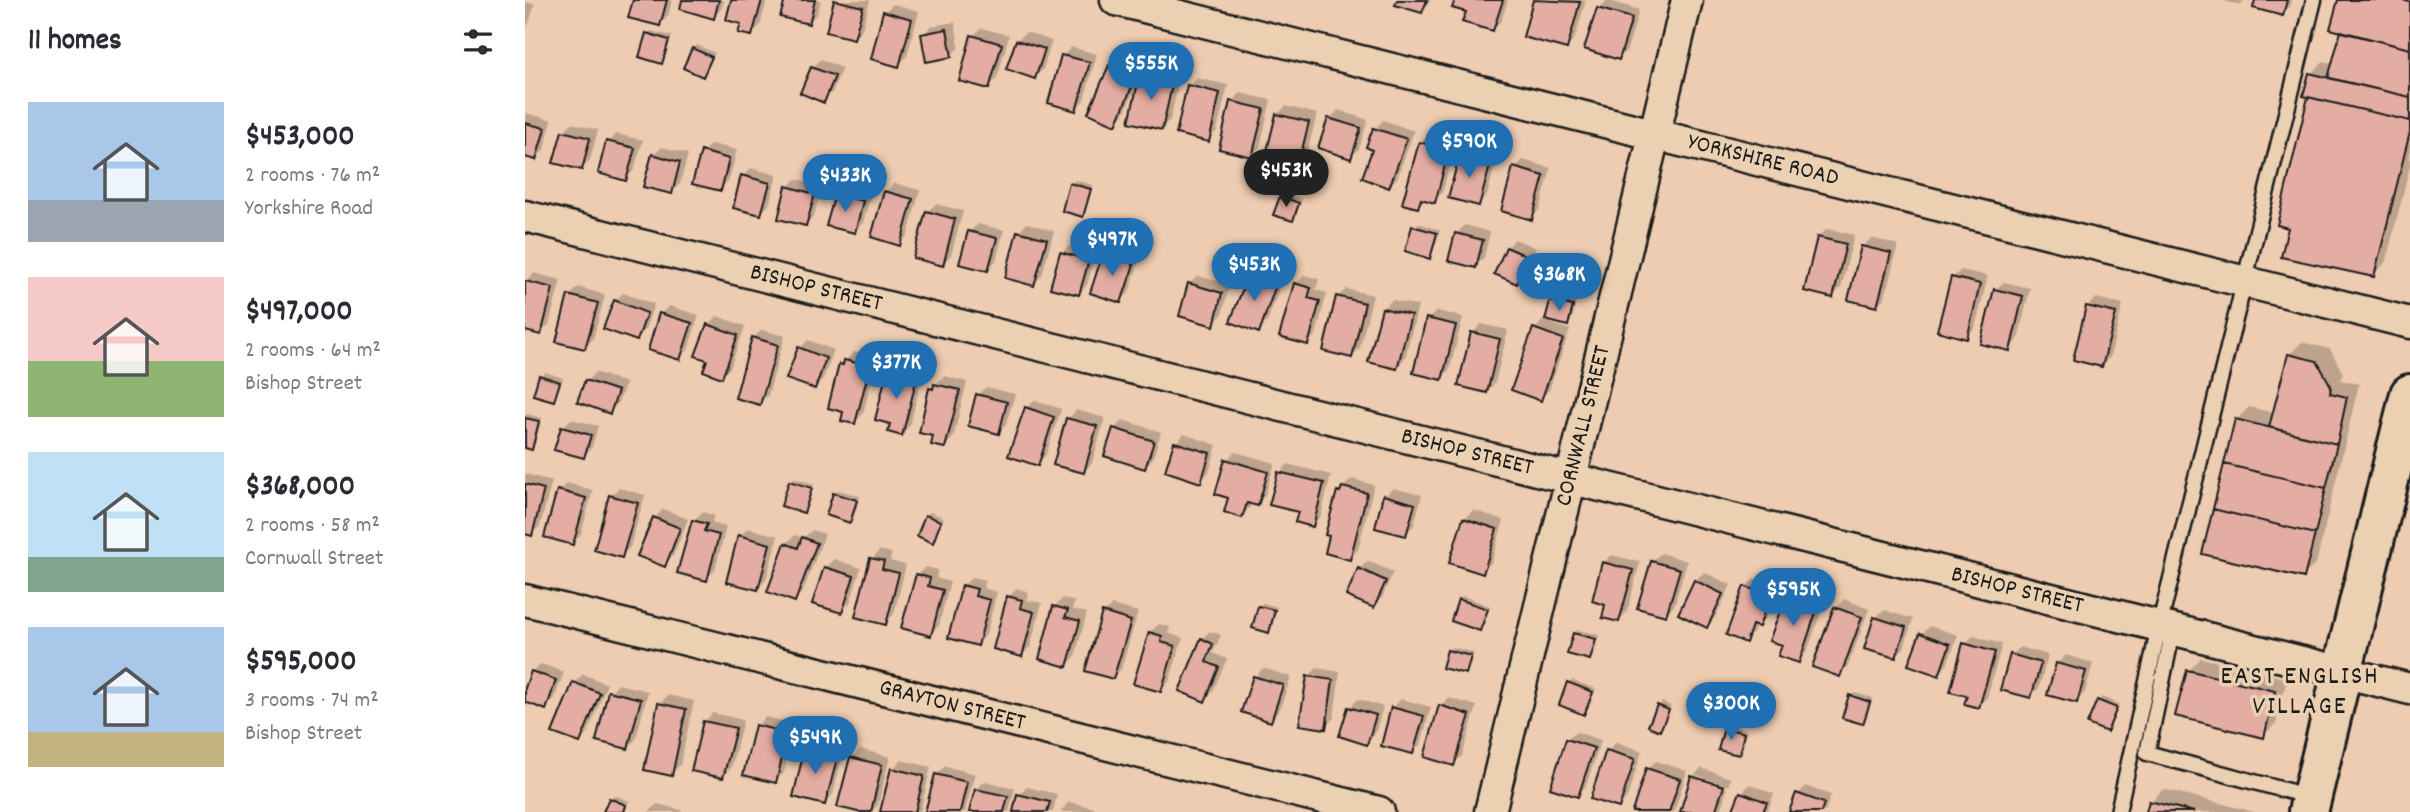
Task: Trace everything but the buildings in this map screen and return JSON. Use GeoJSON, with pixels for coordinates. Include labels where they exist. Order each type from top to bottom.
{"type":"FeatureCollection","features":[{"type":"Feature","properties":{"kind":"main road"},"geometry":{"type":"LineString","coordinates":[[2310,805],[2410,394]]}},
{"type":"Feature","properties":{"kind":"street","name":"YORKSHIRE ROAD"},"geometry":{"type":"LineString","coordinates":[[1116,0],[2410,323]]}},
{"type":"Feature","properties":{"kind":"street","name":"CORNWALL STREET"},"geometry":{"type":"LineString","coordinates":[[1490,812],[1687,0]]}},
{"type":"Feature","properties":{"kind":"street","name":"BISHOP STREET"},"geometry":{"type":"LineString","coordinates":[[525,216],[2410,690]]}},
{"type":"Feature","properties":{"kind":"street","name":"GRAYTON STREET"},"geometry":{"type":"LineString","coordinates":[[525,600],[1379,812]]}},
{"type":"Feature","properties":{"kind":"lane"},"geometry":{"type":"LineString","coordinates":[[2117,812],[2166,628],[2243,281],[2314,0]]}},
{"type":"Feature","properties":{"kind":"lane"},"geometry":{"type":"LineString","coordinates":[[2166,628],[2147,753],[2310,805]]}},
{"type":"Feature","properties":{"kind":"district","name":"EAST ENGLISH VILLAGE"},"geometry":{"type":"Point","coordinates":[2300,692]}}]}
